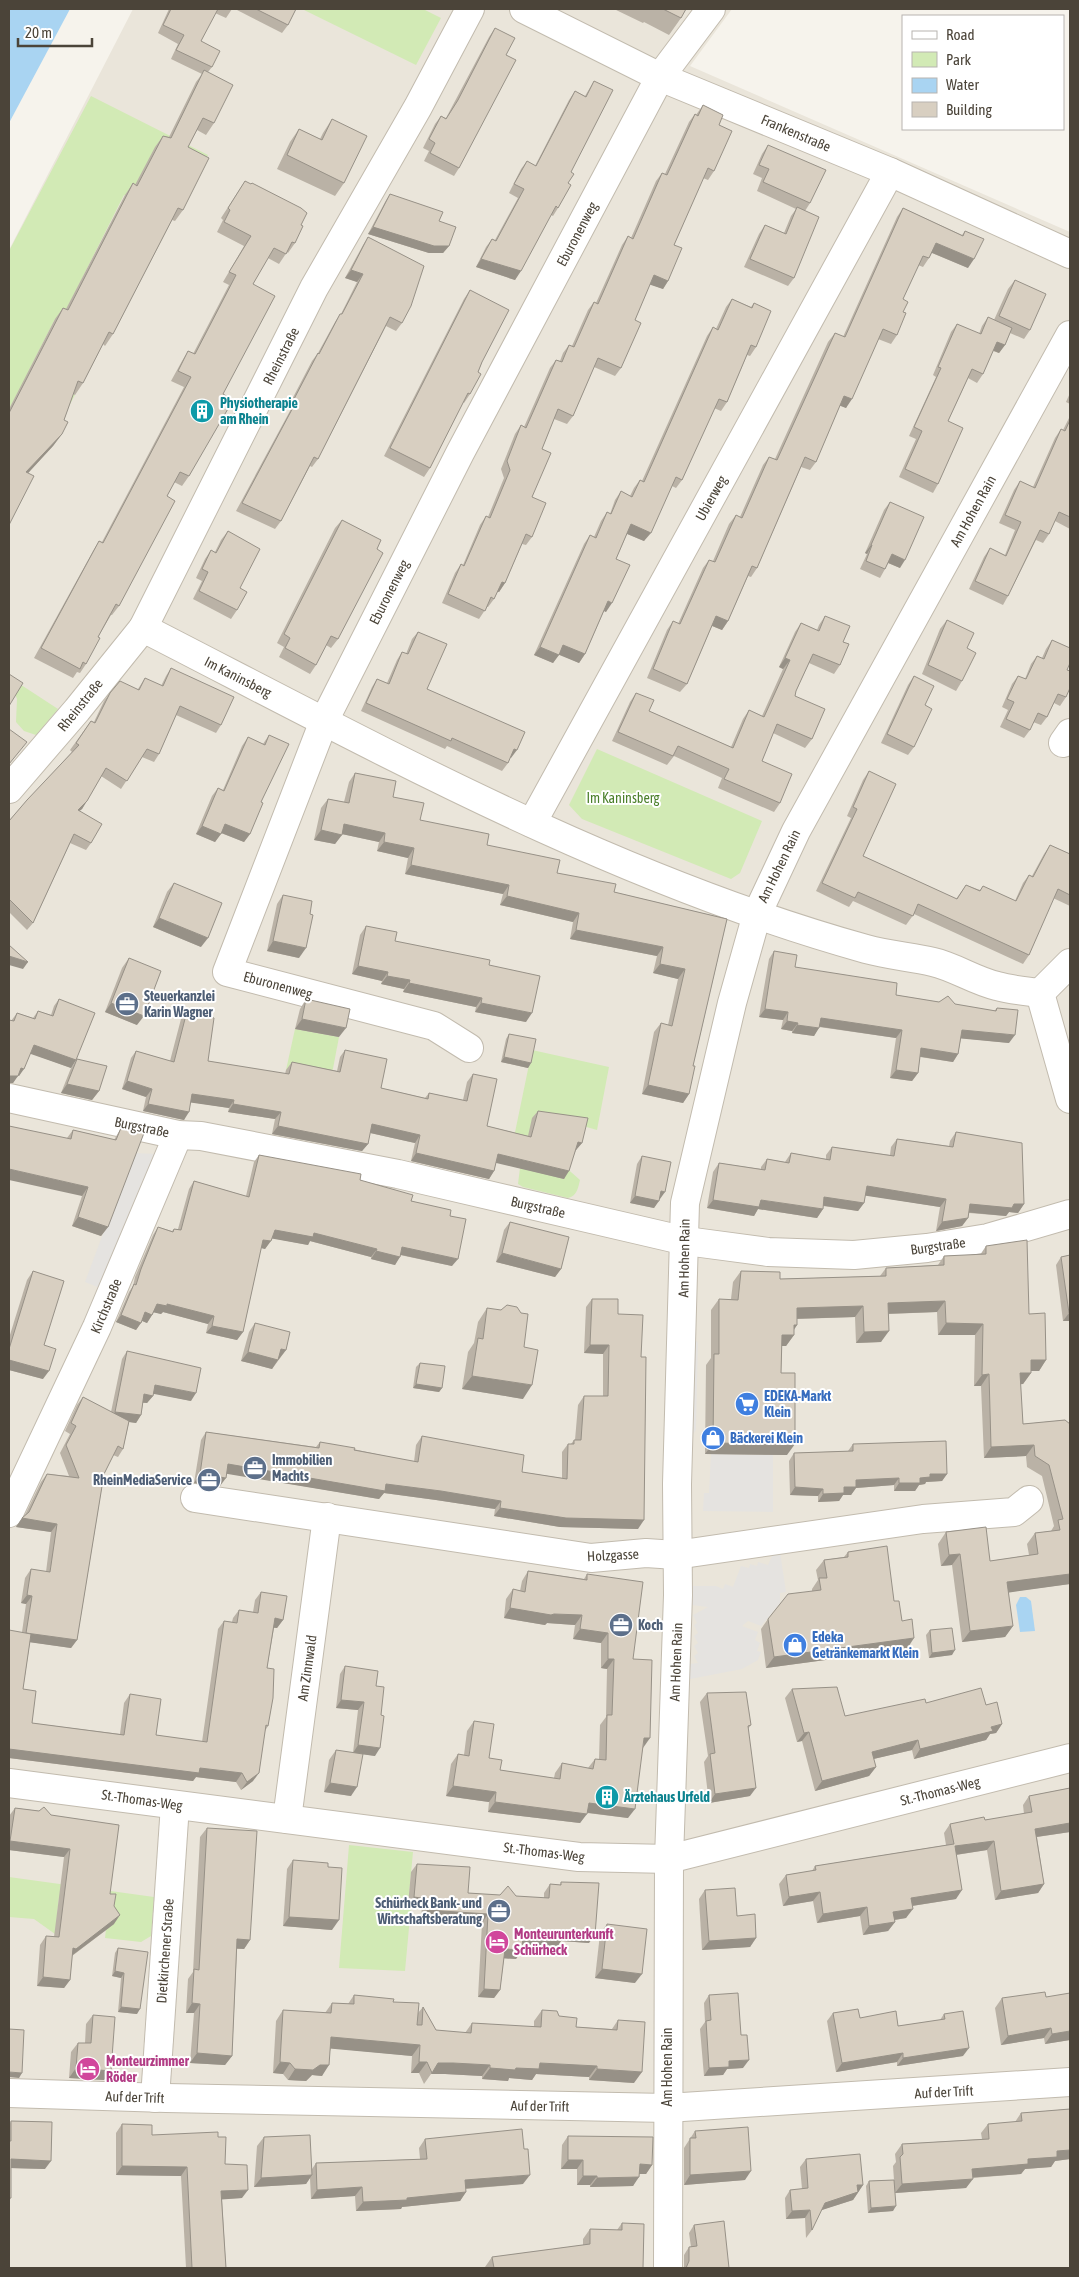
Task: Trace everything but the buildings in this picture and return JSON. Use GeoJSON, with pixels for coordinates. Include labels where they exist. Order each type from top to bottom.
{"type":"FeatureCollection","features":[{"type":"Feature","properties":{"kind":"street","name":"Rheinstraße"},"geometry":{"type":"LineString","coordinates":[[9,789],[77,710],[143,628],[314,288],[418,107],[470,9]]}},
{"type":"Feature","properties":{"kind":"street","name":"Frankenstraße"},"geometry":{"type":"LineString","coordinates":[[524,9],[660,77],[890,172],[1070,254]]}},
{"type":"Feature","properties":{"kind":"street","name":"Eburonenweg"},"geometry":{"type":"LineString","coordinates":[[469,1048],[434,1026],[228,972],[324,721],[460,453],[660,77],[712,9]]}},
{"type":"Feature","properties":{"kind":"street","name":"Ubierweg"},"geometry":{"type":"LineString","coordinates":[[532,823],[890,172]]}},
{"type":"Feature","properties":{"kind":"street","name":"Am Hohen Rain"},"geometry":{"type":"LineString","coordinates":[[668,2268],[669,1859],[678,1595],[676,1555],[686,1241],[685,1203],[732,1003],[757,914],[796,831],[1070,335]]}},
{"type":"Feature","properties":{"kind":"street","name":"Im Kaninsberg"},"geometry":{"type":"LineString","coordinates":[[143,628],[324,721],[532,823],[672,883],[757,914],[866,949],[934,962],[997,986],[1040,993]]}},
{"type":"Feature","properties":{"kind":"street"},"geometry":{"type":"LineString","coordinates":[[1070,963],[1040,993],[1070,1099]]}},
{"type":"Feature","properties":{"kind":"street","name":"Burgstraße"},"geometry":{"type":"LineString","coordinates":[[9,1098],[178,1135],[201,1136],[398,1174],[686,1241],[768,1252],[854,1255],[928,1248],[988,1238],[1070,1214]]}},
{"type":"Feature","properties":{"kind":"street","name":"Kirchstraße"},"geometry":{"type":"LineString","coordinates":[[9,1513],[18,1471],[97,1327],[178,1135]]}},
{"type":"Feature","properties":{"kind":"street","name":"Holzgasse"},"geometry":{"type":"LineString","coordinates":[[195,1498],[591,1558],[646,1553],[676,1555],[923,1519],[1014,1512],[1029,1500]]}},
{"type":"Feature","properties":{"kind":"street","name":"Am Zinnwald"},"geometry":{"type":"LineString","coordinates":[[287,1819],[327,1517]]}},
{"type":"Feature","properties":{"kind":"street","name":"St.-Thomas-Weg"},"geometry":{"type":"LineString","coordinates":[[9,1783],[579,1857],[669,1859],[1070,1758]]}},
{"type":"Feature","properties":{"kind":"street","name":"Dietkirchener Straße"},"geometry":{"type":"LineString","coordinates":[[155,2098],[175,1805]]}},
{"type":"Feature","properties":{"kind":"street","name":"Auf der Trift"},"geometry":{"type":"LineString","coordinates":[[9,2093],[155,2098],[667,2108],[1070,2082]]}},
{"type":"Feature","properties":{"kind":"shaded area"},"geometry":{"type":"Polygon","coordinates":[[[133,9],[732,9],[690,66],[1070,232],[1070,2268],[9,2268],[9,250],[133,9]]]}},
{"type":"Feature","properties":{"kind":"shaded area"},"geometry":{"type":"Polygon","coordinates":[[[133,1153],[157,1154],[105,1290],[85,1282],[133,1153]]]}},
{"type":"Feature","properties":{"kind":"shaded area"},"geometry":{"type":"Polygon","coordinates":[[[691,1334],[698,1343],[696,1430],[688,1439],[691,1334]]]}},
{"type":"Feature","properties":{"kind":"shaded area"},"geometry":{"type":"Polygon","coordinates":[[[711,1454],[773,1455],[773,1512],[703,1511],[704,1493],[709,1493],[711,1454]]]}},
{"type":"Feature","properties":{"kind":"shaded area"},"geometry":{"type":"Polygon","coordinates":[[[780,1552],[786,1592],[780,1593],[780,1603],[761,1626],[748,1621],[742,1626],[758,1632],[755,1640],[760,1643],[757,1651],[761,1652],[758,1660],[742,1669],[690,1679],[690,1664],[698,1663],[694,1656],[698,1653],[694,1646],[698,1643],[694,1636],[698,1633],[694,1625],[697,1623],[693,1615],[708,1607],[692,1605],[692,1586],[716,1586],[723,1589],[725,1584],[733,1587],[741,1566],[749,1568],[750,1564],[757,1566],[758,1562],[768,1565],[773,1554],[780,1552]]]}},
{"type":"Feature","properties":{"kind":"green space"},"geometry":{"type":"Polygon","coordinates":[[[302,9],[423,9],[441,18],[416,65],[302,9]]]}},
{"type":"Feature","properties":{"kind":"green space"},"geometry":{"type":"Polygon","coordinates":[[[91,96],[208,155],[201,170],[129,197],[124,195],[60,322],[55,319],[29,370],[75,395],[69,406],[17,394],[9,409],[9,251],[91,96]]]}},
{"type":"Feature","properties":{"kind":"green space"},"geometry":{"type":"Polygon","coordinates":[[[9,677],[58,709],[36,735],[24,731],[16,722],[17,699],[9,677]]]}},
{"type":"Feature","properties":{"kind":"green space","name":"Im Kaninsberg"},"geometry":{"type":"Polygon","coordinates":[[[597,749],[762,821],[740,873],[731,879],[582,819],[569,805],[597,749]]]}},
{"type":"Feature","properties":{"kind":"green space"},"geometry":{"type":"Polygon","coordinates":[[[295,1029],[339,1037],[331,1079],[286,1070],[295,1029]]]}},
{"type":"Feature","properties":{"kind":"green space"},"geometry":{"type":"Polygon","coordinates":[[[532,1050],[609,1067],[597,1130],[583,1126],[526,1145],[513,1142],[532,1050]]]}},
{"type":"Feature","properties":{"kind":"green space"},"geometry":{"type":"Polygon","coordinates":[[[563,1165],[580,1180],[577,1191],[571,1197],[568,1198],[523,1187],[518,1184],[520,1168],[563,1178],[563,1165]]]}},
{"type":"Feature","properties":{"kind":"green space"},"geometry":{"type":"Polygon","coordinates":[[[349,1845],[413,1852],[408,1905],[411,1906],[405,1971],[339,1968],[349,1845]]]}},
{"type":"Feature","properties":{"kind":"green space"},"geometry":{"type":"Polygon","coordinates":[[[9,1877],[154,1897],[151,1936],[141,1942],[105,1938],[106,1929],[59,1897],[55,1934],[34,1919],[9,1917],[9,1877]]]}},
{"type":"Feature","properties":{"kind":"water"},"geometry":{"type":"Polygon","coordinates":[[[9,9],[70,9],[9,123],[9,9]]]}},
{"type":"Feature","properties":{"kind":"water"},"geometry":{"type":"Polygon","coordinates":[[[1020,1597],[1026,1597],[1031,1601],[1035,1631],[1020,1632],[1016,1605],[1020,1597]]]}},
{"type":"Feature","properties":{"kind":"place","name":"Physiotherapie am Rhein"},"geometry":{"type":"Point","coordinates":[202,411]}},
{"type":"Feature","properties":{"kind":"place","name":"Steuerkanzlei Karin Wagner"},"geometry":{"type":"Point","coordinates":[127,1004]}},
{"type":"Feature","properties":{"kind":"place","name":"EDEKA-Markt Klein"},"geometry":{"type":"Point","coordinates":[747,1404]}},
{"type":"Feature","properties":{"kind":"place","name":"Bäckerei Klein"},"geometry":{"type":"Point","coordinates":[713,1438]}},
{"type":"Feature","properties":{"kind":"place","name":"Immobilien Machts"},"geometry":{"type":"Point","coordinates":[255,1468]}},
{"type":"Feature","properties":{"kind":"place","name":"RheinMediaService"},"geometry":{"type":"Point","coordinates":[209,1480]}},
{"type":"Feature","properties":{"kind":"place","name":"Koch"},"geometry":{"type":"Point","coordinates":[621,1625]}},
{"type":"Feature","properties":{"kind":"place","name":"Edeka Getränkemarkt Klein"},"geometry":{"type":"Point","coordinates":[795,1645]}},
{"type":"Feature","properties":{"kind":"place","name":"Ärztehaus Urfeld"},"geometry":{"type":"Point","coordinates":[607,1797]}},
{"type":"Feature","properties":{"kind":"place","name":"Schürheck Bank- und Wirtschaftsberatung"},"geometry":{"type":"Point","coordinates":[499,1911]}},
{"type":"Feature","properties":{"kind":"place","name":"Monteurunterkunft Schürheck"},"geometry":{"type":"Point","coordinates":[497,1942]}},
{"type":"Feature","properties":{"kind":"place","name":"Monteurzimmer Röder"},"geometry":{"type":"Point","coordinates":[88,2069]}}]}
